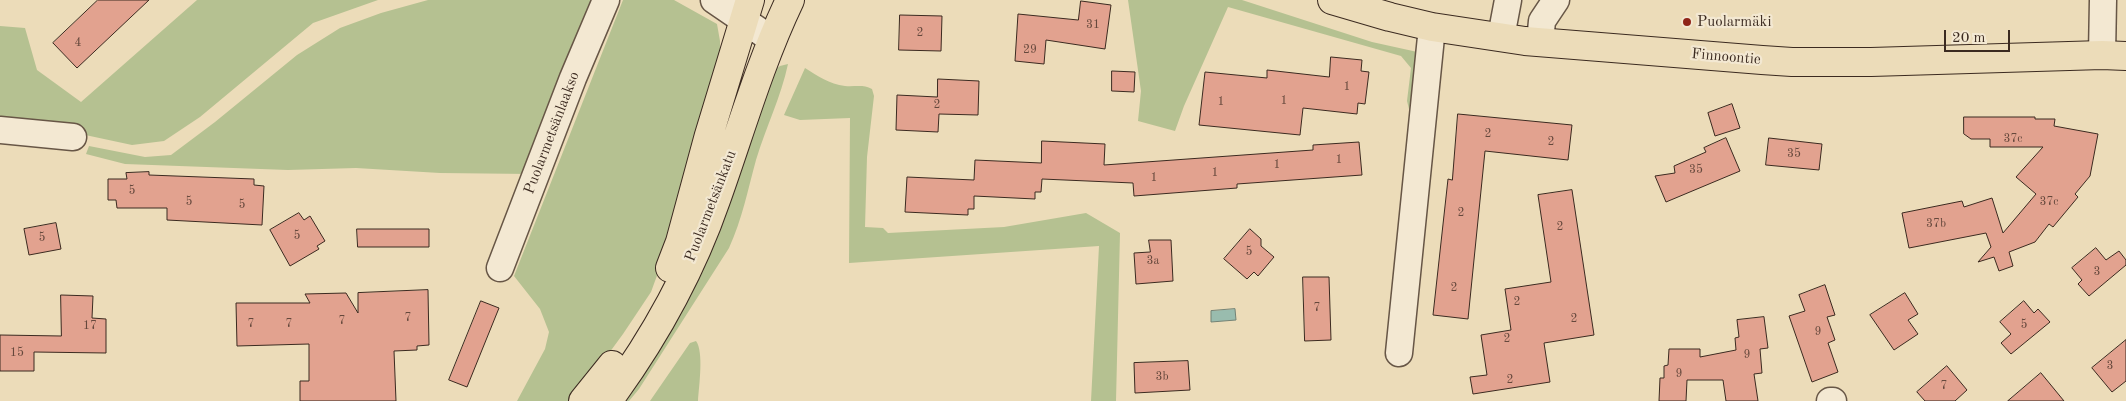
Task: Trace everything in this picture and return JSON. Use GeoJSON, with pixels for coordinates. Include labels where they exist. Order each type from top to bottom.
{"type":"FeatureCollection","features":[{"type":"Feature","properties":{"kind":"main road","name":"Puolarmetsänkatu"},"geometry":{"type":"LineString","coordinates":[[608,401],[668,307],[696,252],[716,201],[771,39],[790,0]]}},
{"type":"Feature","properties":{"kind":"main road","name":"Finnoontie"},"geometry":{"type":"LineString","coordinates":[[1332,0],[1432,27],[1501,37],[1540,42],[1792,62],[2114,56]]}},
{"type":"Feature","properties":{"kind":"main road","name":"Puolarmetsänkatu"},"geometry":{"type":"LineString","coordinates":[[583,401],[592,392],[627,345],[650,309],[669,269],[680,242],[708,135],[747,10]]}},
{"type":"Feature","properties":{"kind":"street","name":"Puolarmetsänlaakso"},"geometry":{"type":"LineString","coordinates":[[500,268],[573,78],[606,0]]}},
{"type":"Feature","properties":{"kind":"street"},"geometry":{"type":"LineString","coordinates":[[714,0],[747,10],[771,39]]}},
{"type":"Feature","properties":{"kind":"street"},"geometry":{"type":"LineString","coordinates":[[1501,37],[1508,0]]}},
{"type":"Feature","properties":{"kind":"street"},"geometry":{"type":"LineString","coordinates":[[1540,42],[1542,21],[1556,0]]}},
{"type":"Feature","properties":{"kind":"street"},"geometry":{"type":"LineString","coordinates":[[2103,0],[2114,56]]}},
{"type":"Feature","properties":{"kind":"street"},"geometry":{"type":"LineString","coordinates":[[1398,353],[1432,27]]}},
{"type":"Feature","properties":{"kind":"street"},"geometry":{"type":"LineString","coordinates":[[0,130],[73,137]]}},
{"type":"Feature","properties":{"kind":"green space"},"geometry":{"type":"Polygon","coordinates":[[[197,0],[378,0],[313,23],[200,117],[164,141],[132,145],[76,133],[0,123],[0,26],[25,28],[37,70],[81,102],[197,0]]]}},
{"type":"Feature","properties":{"kind":"green space"},"geometry":{"type":"Polygon","coordinates":[[[428,0],[599,0],[530,174],[440,173],[356,168],[288,170],[125,164],[86,154],[89,146],[145,157],[171,155],[215,122],[297,55],[340,28],[381,13],[428,0]]]}},
{"type":"Feature","properties":{"kind":"green space"},"geometry":{"type":"Polygon","coordinates":[[[623,0],[674,0],[717,24],[720,41],[720,64],[686,196],[651,292],[574,401],[517,401],[545,349],[549,332],[540,309],[514,276],[623,0]]]}},
{"type":"Feature","properties":{"kind":"green space"},"geometry":{"type":"Polygon","coordinates":[[[1128,0],[1242,0],[1372,42],[1422,53],[1416,110],[1409,109],[1407,101],[1411,68],[1401,56],[1228,7],[1184,106],[1175,131],[1138,121],[1141,91],[1128,0]]]}},
{"type":"Feature","properties":{"kind":"green space"},"geometry":{"type":"Polygon","coordinates":[[[788,64],[729,248],[639,389],[629,401],[618,401],[772,72],[780,66],[788,64]]]}},
{"type":"Feature","properties":{"kind":"green space"},"geometry":{"type":"Polygon","coordinates":[[[805,68],[834,83],[872,89],[874,96],[867,157],[865,227],[883,228],[888,233],[1004,227],[1086,213],[1120,233],[1116,401],[1091,401],[1099,246],[849,263],[850,118],[800,120],[784,115],[805,68]]]}},
{"type":"Feature","properties":{"kind":"green space"},"geometry":{"type":"Polygon","coordinates":[[[696,341],[700,353],[698,401],[650,401],[690,343],[696,341]]]}},
{"type":"Feature","properties":{"kind":"shaded area"},"geometry":{"type":"Polygon","coordinates":[[[1235,309],[1236,320],[1211,322],[1211,311],[1235,309]]]}},
{"type":"Feature","properties":{"kind":"building"},"geometry":{"type":"Polygon","coordinates":[[[98,0],[149,0],[77,68],[53,43],[98,0]]]}},
{"type":"Feature","properties":{"kind":"building"},"geometry":{"type":"Polygon","coordinates":[[[1081,1],[1111,5],[1105,49],[1046,40],[1044,64],[1015,61],[1018,14],[1078,20],[1081,1]]]}},
{"type":"Feature","properties":{"kind":"building"},"geometry":{"type":"Polygon","coordinates":[[[900,15],[942,16],[941,51],[899,50],[900,15]]]}},
{"type":"Feature","properties":{"kind":"building"},"geometry":{"type":"Polygon","coordinates":[[[1331,57],[1362,60],[1361,71],[1369,72],[1365,104],[1358,103],[1357,114],[1303,108],[1300,135],[1199,125],[1205,72],[1267,78],[1267,70],[1329,77],[1331,57]]]}},
{"type":"Feature","properties":{"kind":"building"},"geometry":{"type":"Polygon","coordinates":[[[1112,71],[1135,72],[1134,92],[1112,91],[1112,71]]]}},
{"type":"Feature","properties":{"kind":"building"},"geometry":{"type":"Polygon","coordinates":[[[938,79],[979,81],[978,115],[939,114],[938,132],[896,130],[897,95],[937,97],[938,79]]]}},
{"type":"Feature","properties":{"kind":"building"},"geometry":{"type":"Polygon","coordinates":[[[1732,104],[1740,128],[1715,136],[1708,113],[1732,104]]]}},
{"type":"Feature","properties":{"kind":"building"},"geometry":{"type":"Polygon","coordinates":[[[1458,114],[1572,125],[1568,160],[1485,151],[1468,319],[1433,315],[1448,179],[1452,180],[1458,114]]]}},
{"type":"Feature","properties":{"kind":"building"},"geometry":{"type":"Polygon","coordinates":[[[1964,117],[2035,117],[2035,119],[2055,119],[2054,126],[2098,134],[2090,176],[2075,194],[2078,197],[2053,227],[2049,224],[2035,242],[2009,252],[2013,266],[1999,271],[1994,257],[1978,262],[1991,247],[1986,233],[1909,248],[1902,213],[1962,201],[1964,207],[1992,198],[2003,233],[2036,194],[2016,177],[2043,147],[1990,147],[1990,139],[1971,139],[1964,134],[1964,117]]]}},
{"type":"Feature","properties":{"kind":"building"},"geometry":{"type":"Polygon","coordinates":[[[1726,138],[1740,171],[1666,202],[1655,176],[1675,173],[1674,166],[1706,152],[1704,148],[1726,138]]]}},
{"type":"Feature","properties":{"kind":"building"},"geometry":{"type":"Polygon","coordinates":[[[1769,138],[1822,144],[1819,170],[1766,165],[1769,138]]]}},
{"type":"Feature","properties":{"kind":"building"},"geometry":{"type":"Polygon","coordinates":[[[1042,141],[1105,144],[1104,165],[1313,150],[1313,145],[1359,142],[1362,175],[1237,184],[1237,188],[1134,196],[1133,183],[1042,179],[1041,192],[1035,192],[1035,199],[974,196],[974,209],[968,209],[968,215],[905,212],[907,177],[974,180],[975,160],[1041,163],[1042,141]]]}},
{"type":"Feature","properties":{"kind":"building"},"geometry":{"type":"Polygon","coordinates":[[[149,172],[149,175],[254,179],[254,185],[264,186],[262,225],[167,220],[167,208],[117,208],[116,200],[108,200],[108,179],[127,179],[126,173],[149,172]]]}},
{"type":"Feature","properties":{"kind":"building"},"geometry":{"type":"Polygon","coordinates":[[[1572,190],[1594,335],[1544,343],[1550,382],[1473,394],[1470,377],[1487,375],[1481,335],[1511,330],[1505,289],[1551,282],[1538,195],[1572,190]]]}},
{"type":"Feature","properties":{"kind":"building"},"geometry":{"type":"Polygon","coordinates":[[[299,213],[304,220],[310,216],[325,241],[317,246],[319,249],[290,266],[270,230],[299,213]]]}},
{"type":"Feature","properties":{"kind":"building"},"geometry":{"type":"Polygon","coordinates":[[[56,223],[61,249],[29,255],[24,229],[56,223]]]}},
{"type":"Feature","properties":{"kind":"building"},"geometry":{"type":"Polygon","coordinates":[[[357,229],[429,229],[429,247],[358,247],[357,229]]]}},
{"type":"Feature","properties":{"kind":"building"},"geometry":{"type":"Polygon","coordinates":[[[1250,229],[1261,239],[1261,246],[1274,257],[1258,276],[1254,272],[1247,279],[1224,259],[1250,229]]]}},
{"type":"Feature","properties":{"kind":"building"},"geometry":{"type":"Polygon","coordinates":[[[1149,240],[1171,240],[1173,281],[1136,284],[1134,253],[1150,252],[1149,240]]]}},
{"type":"Feature","properties":{"kind":"building"},"geometry":{"type":"Polygon","coordinates":[[[2096,248],[2106,260],[2119,251],[2126,260],[2126,265],[2089,296],[2078,284],[2082,280],[2072,268],[2096,248]]]}},
{"type":"Feature","properties":{"kind":"building"},"geometry":{"type":"Polygon","coordinates":[[[1303,277],[1329,277],[1331,340],[1305,341],[1303,277]]]}},
{"type":"Feature","properties":{"kind":"building"},"geometry":{"type":"Polygon","coordinates":[[[1825,285],[1835,315],[1827,317],[1835,340],[1828,343],[1838,372],[1812,382],[1789,316],[1805,311],[1799,295],[1825,285]]]}},
{"type":"Feature","properties":{"kind":"building"},"geometry":{"type":"Polygon","coordinates":[[[428,290],[429,345],[417,346],[417,350],[394,351],[396,401],[300,401],[300,381],[309,381],[309,344],[237,346],[236,303],[310,303],[305,294],[346,293],[358,313],[358,293],[428,290]]]}},
{"type":"Feature","properties":{"kind":"building"},"geometry":{"type":"Polygon","coordinates":[[[1905,293],[1918,314],[1908,320],[1918,334],[1894,350],[1870,315],[1905,293]]]}},
{"type":"Feature","properties":{"kind":"building"},"geometry":{"type":"Polygon","coordinates":[[[61,295],[93,296],[92,318],[106,319],[106,353],[34,352],[34,371],[0,371],[0,335],[61,336],[61,295]]]}},
{"type":"Feature","properties":{"kind":"building"},"geometry":{"type":"Polygon","coordinates":[[[481,301],[499,308],[467,387],[449,380],[481,301]]]}},
{"type":"Feature","properties":{"kind":"building"},"geometry":{"type":"Polygon","coordinates":[[[2024,301],[2034,313],[2038,309],[2050,322],[2011,354],[2001,343],[2011,334],[2000,322],[2024,301]]]}},
{"type":"Feature","properties":{"kind":"building"},"geometry":{"type":"Polygon","coordinates":[[[1764,317],[1768,348],[1760,349],[1762,373],[1754,374],[1758,401],[1726,401],[1723,380],[1687,380],[1686,401],[1659,401],[1660,378],[1664,378],[1664,366],[1668,365],[1669,349],[1700,349],[1700,357],[1736,350],[1735,338],[1739,337],[1737,320],[1764,317]]]}},
{"type":"Feature","properties":{"kind":"building"},"geometry":{"type":"Polygon","coordinates":[[[2126,340],[2126,381],[2112,392],[2092,368],[2126,340]]]}},
{"type":"Feature","properties":{"kind":"building"},"geometry":{"type":"Polygon","coordinates":[[[1188,361],[1190,390],[1135,393],[1134,363],[1188,361]]]}},
{"type":"Feature","properties":{"kind":"building"},"geometry":{"type":"Polygon","coordinates":[[[1947,366],[1967,390],[1955,401],[1925,401],[1917,392],[1947,366]]]}},
{"type":"Feature","properties":{"kind":"building"},"geometry":{"type":"Polygon","coordinates":[[[2041,373],[2064,401],[2008,401],[2041,373]]]}},
{"type":"Feature","properties":{"kind":"place","name":"Puolarmäki"},"geometry":{"type":"Point","coordinates":[1687,22]}}]}
